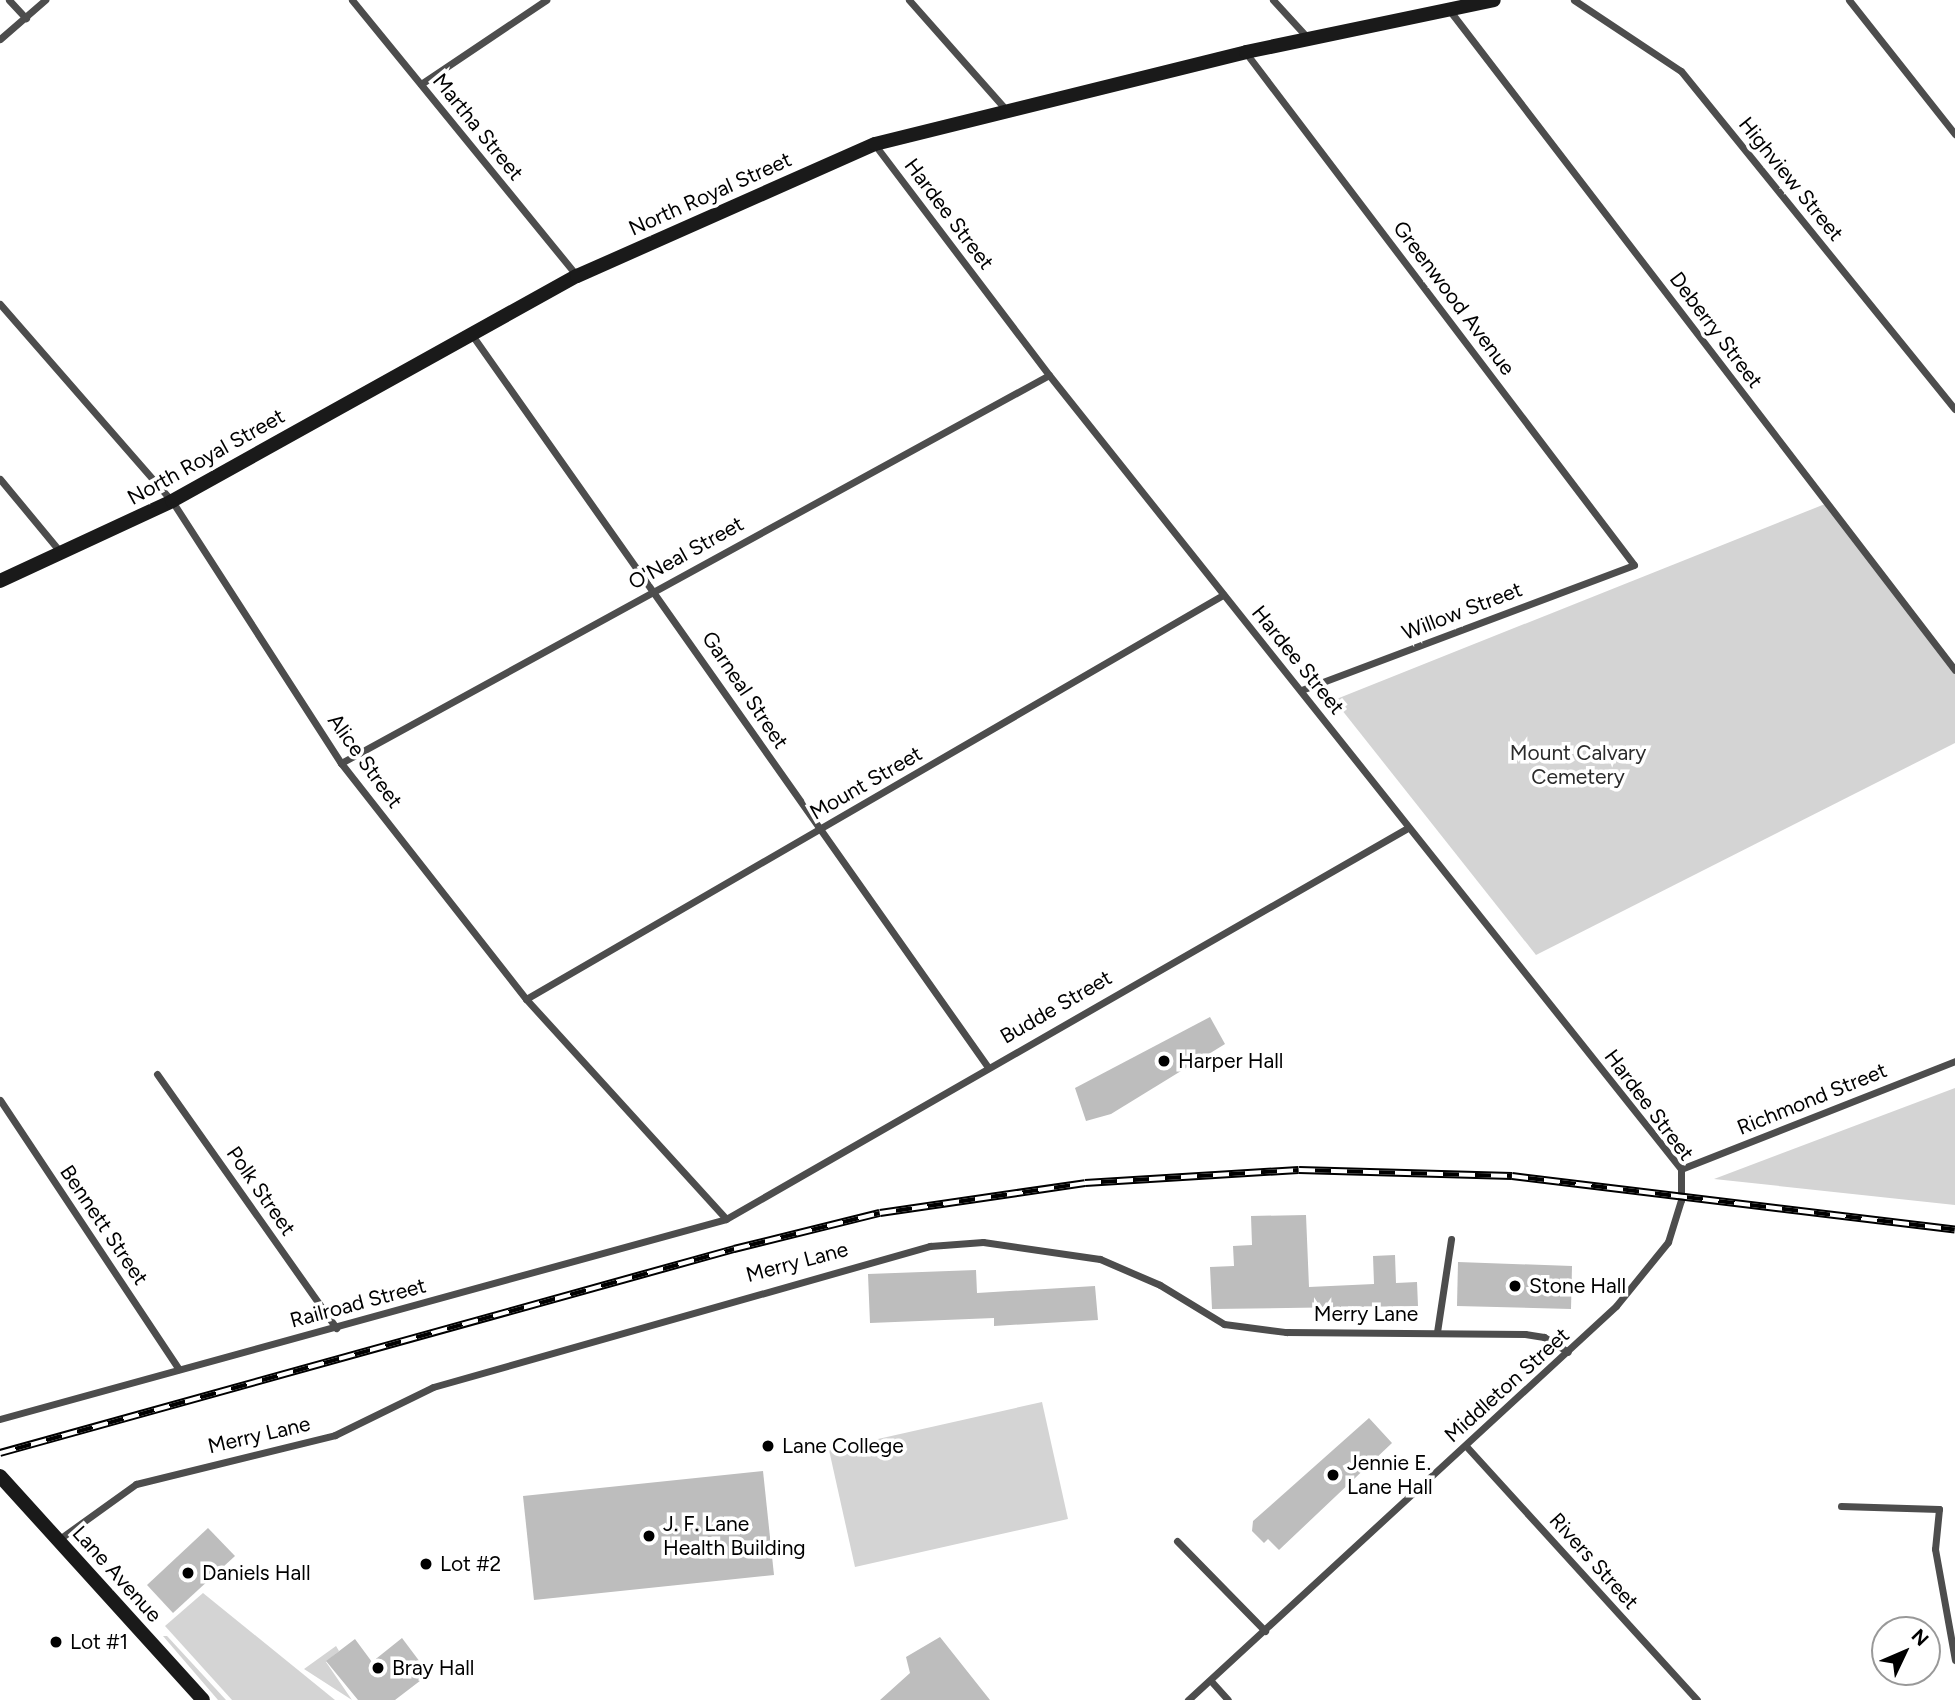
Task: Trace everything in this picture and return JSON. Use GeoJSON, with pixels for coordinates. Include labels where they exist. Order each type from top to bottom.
{"type":"FeatureCollection","features":[{"type":"Feature","properties":{"kind":"main road","name":"North Royal Street"},"geometry":{"type":"LineString","coordinates":[[0,581],[63,556],[172,501],[577,276],[875,144],[1011,114],[1246,52],[1494,0]]}},
{"type":"Feature","properties":{"kind":"main road","name":"Lane Avenue"},"geometry":{"type":"LineString","coordinates":[[0,1476],[203,1700]]}},
{"type":"Feature","properties":{"kind":"street"},"geometry":{"type":"LineString","coordinates":[[9,0],[26,18]]}},
{"type":"Feature","properties":{"kind":"street"},"geometry":{"type":"LineString","coordinates":[[0,39],[46,0]]}},
{"type":"Feature","properties":{"kind":"street","name":"Martha Street"},"geometry":{"type":"LineString","coordinates":[[352,0],[577,276]]}},
{"type":"Feature","properties":{"kind":"street"},"geometry":{"type":"LineString","coordinates":[[421,84],[546,0]]}},
{"type":"Feature","properties":{"kind":"street"},"geometry":{"type":"LineString","coordinates":[[909,0],[1011,114]]}},
{"type":"Feature","properties":{"kind":"street"},"geometry":{"type":"LineString","coordinates":[[1273,0],[1308,38]]}},
{"type":"Feature","properties":{"kind":"street","name":"Highview Street"},"geometry":{"type":"LineString","coordinates":[[1574,0],[1681,71],[1955,408]]}},
{"type":"Feature","properties":{"kind":"street"},"geometry":{"type":"LineString","coordinates":[[1849,0],[1955,134]]}},
{"type":"Feature","properties":{"kind":"street","name":"Deberry Street"},"geometry":{"type":"LineString","coordinates":[[1450,11],[1955,670]]}},
{"type":"Feature","properties":{"kind":"street","name":"Greenwood Avenue"},"geometry":{"type":"LineString","coordinates":[[1246,52],[1634,565]]}},
{"type":"Feature","properties":{"kind":"street","name":"Hardee Street"},"geometry":{"type":"LineString","coordinates":[[875,144],[1049,375],[1301,690],[1406,829],[1681,1170],[1681,1200]]}},
{"type":"Feature","properties":{"kind":"street","name":"Alice Street"},"geometry":{"type":"LineString","coordinates":[[0,304],[172,501],[341,763],[526,999],[726,1219]]}},
{"type":"Feature","properties":{"kind":"street","name":"Garneal Street"},"geometry":{"type":"LineString","coordinates":[[471,334],[656,589],[819,831],[987,1066]]}},
{"type":"Feature","properties":{"kind":"street","name":"O'Neal Street"},"geometry":{"type":"LineString","coordinates":[[341,763],[1049,375]]}},
{"type":"Feature","properties":{"kind":"street"},"geometry":{"type":"LineString","coordinates":[[0,479],[63,556]]}},
{"type":"Feature","properties":{"kind":"street","name":"Willow Street"},"geometry":{"type":"LineString","coordinates":[[1301,690],[1634,565]]}},
{"type":"Feature","properties":{"kind":"street","name":"Mount Street"},"geometry":{"type":"LineString","coordinates":[[526,999],[1223,595]]}},
{"type":"Feature","properties":{"kind":"street","name":"Budde Street"},"geometry":{"type":"LineString","coordinates":[[726,1219],[987,1066],[1406,829]]}},
{"type":"Feature","properties":{"kind":"street","name":"Richmond Street"},"geometry":{"type":"LineString","coordinates":[[1681,1170],[1955,1061]]}},
{"type":"Feature","properties":{"kind":"street","name":"Polk Street"},"geometry":{"type":"LineString","coordinates":[[158,1074],[336,1328]]}},
{"type":"Feature","properties":{"kind":"street","name":"Bennett Street"},"geometry":{"type":"LineString","coordinates":[[0,1100],[179,1369]]}},
{"type":"Feature","properties":{"kind":"street","name":"Middleton Street"},"geometry":{"type":"LineString","coordinates":[[1188,1700],[1568,1352],[1655,1261],[1681,1200]]}},
{"type":"Feature","properties":{"kind":"street","name":"Railroad Street"},"geometry":{"type":"LineString","coordinates":[[0,1419],[726,1219]]}},
{"type":"Feature","properties":{"kind":"street"},"geometry":{"type":"LineString","coordinates":[[1437,1332],[1451,1239]]}},
{"type":"Feature","properties":{"kind":"street","name":"Merry Lane"},"geometry":{"type":"LineString","coordinates":[[58,1540],[136,1484],[335,1435],[433,1387],[930,1246],[984,1242],[1100,1259],[1160,1285],[1224,1324],[1286,1332],[1437,1332],[1544,1337],[1568,1352]]}},
{"type":"Feature","properties":{"kind":"street","name":"Rivers Street"},"geometry":{"type":"LineString","coordinates":[[1466,1446],[1697,1700]]}},
{"type":"Feature","properties":{"kind":"street"},"geometry":{"type":"LineString","coordinates":[[1841,1506],[1939,1509],[1935,1549],[1955,1660]]}},
{"type":"Feature","properties":{"kind":"street"},"geometry":{"type":"LineString","coordinates":[[1177,1541],[1265,1631]]}},
{"type":"Feature","properties":{"kind":"street"},"geometry":{"type":"LineString","coordinates":[[1211,1681],[1228,1700]]}},
{"type":"Feature","properties":{"kind":"green space","name":"Mount Calvary Cemetery"},"geometry":{"type":"Polygon","coordinates":[[[1825,504],[1955,674],[1955,743],[1536,955],[1334,700],[1825,504]]]}},
{"type":"Feature","properties":{"kind":"green space"},"geometry":{"type":"Polygon","coordinates":[[[1955,1088],[1955,1205],[1714,1179],[1955,1088]]]}},
{"type":"Feature","properties":{"kind":"green space"},"geometry":{"type":"Polygon","coordinates":[[[1042,1402],[1068,1519],[855,1567],[829,1450],[1042,1402]]]}},
{"type":"Feature","properties":{"kind":"green space"},"geometry":{"type":"Polygon","coordinates":[[[203,1593],[335,1700],[232,1700],[165,1626],[203,1593]]]}},
{"type":"Feature","properties":{"kind":"green space"},"geometry":{"type":"Polygon","coordinates":[[[163,1636],[167,1636],[226,1700],[218,1700],[163,1636]]]}},
{"type":"Feature","properties":{"kind":"green space"},"geometry":{"type":"Polygon","coordinates":[[[336,1646],[339,1651],[326,1662],[352,1700],[304,1669],[336,1646]]]}},
{"type":"Feature","properties":{"kind":"building","name":"Harper Hall"},"geometry":{"type":"Polygon","coordinates":[[[1210,1017],[1225,1044],[1111,1114],[1086,1121],[1075,1088],[1210,1017]]]}},
{"type":"Feature","properties":{"kind":"building"},"geometry":{"type":"Polygon","coordinates":[[[1306,1215],[1309,1287],[1374,1284],[1373,1256],[1395,1255],[1396,1283],[1417,1282],[1418,1306],[1212,1309],[1210,1267],[1234,1266],[1233,1246],[1252,1245],[1251,1216],[1306,1215]]]}},
{"type":"Feature","properties":{"kind":"building","name":"Stone Hall"},"geometry":{"type":"Polygon","coordinates":[[[1458,1262],[1572,1266],[1571,1309],[1457,1306],[1458,1262]]]}},
{"type":"Feature","properties":{"kind":"building"},"geometry":{"type":"Polygon","coordinates":[[[976,1270],[977,1293],[1095,1286],[1098,1320],[994,1326],[994,1318],[870,1323],[868,1274],[976,1270]]]}},
{"type":"Feature","properties":{"kind":"building","name":"Jennie E. Lane Hall"},"geometry":{"type":"Polygon","coordinates":[[[1369,1418],[1392,1443],[1279,1550],[1268,1539],[1264,1543],[1252,1531],[1253,1521],[1369,1418]]]}},
{"type":"Feature","properties":{"kind":"building","name":"J. F. Lane Health Building"},"geometry":{"type":"Polygon","coordinates":[[[763,1471],[774,1575],[534,1600],[523,1496],[763,1471]]]}},
{"type":"Feature","properties":{"kind":"building","name":"Daniels Hall"},"geometry":{"type":"Polygon","coordinates":[[[208,1528],[235,1556],[173,1613],[147,1585],[208,1528]]]}},
{"type":"Feature","properties":{"kind":"building"},"geometry":{"type":"Polygon","coordinates":[[[940,1637],[990,1700],[880,1700],[910,1673],[906,1657],[940,1637]]]}},
{"type":"Feature","properties":{"kind":"building","name":"Bray Hall"},"geometry":{"type":"Polygon","coordinates":[[[402,1638],[429,1674],[395,1700],[358,1700],[326,1661],[355,1639],[372,1662],[402,1638]]]}},
{"type":"Feature","properties":{"kind":"railway"},"geometry":{"type":"LineString","coordinates":[[0,1453],[734,1249],[880,1213],[1085,1183],[1299,1170],[1512,1176],[1955,1230]]}},
{"type":"Feature","properties":{"kind":"place","name":"Harper Hall"},"geometry":{"type":"Point","coordinates":[1164,1061]}},
{"type":"Feature","properties":{"kind":"place","name":"Stone Hall"},"geometry":{"type":"Point","coordinates":[1515,1286]}},
{"type":"Feature","properties":{"kind":"place","name":"Lane College"},"geometry":{"type":"Point","coordinates":[768,1446]}},
{"type":"Feature","properties":{"kind":"place","name":"Jennie E. Lane Hall"},"geometry":{"type":"Point","coordinates":[1333,1475]}},
{"type":"Feature","properties":{"kind":"place","name":"J. F. Lane Health Building"},"geometry":{"type":"Point","coordinates":[649,1536]}},
{"type":"Feature","properties":{"kind":"place","name":"Lot #2"},"geometry":{"type":"Point","coordinates":[426,1564]}},
{"type":"Feature","properties":{"kind":"place","name":"Daniels Hall"},"geometry":{"type":"Point","coordinates":[188,1573]}},
{"type":"Feature","properties":{"kind":"place","name":"Lot #1"},"geometry":{"type":"Point","coordinates":[56,1642]}},
{"type":"Feature","properties":{"kind":"place","name":"Bray Hall"},"geometry":{"type":"Point","coordinates":[378,1668]}}]}
